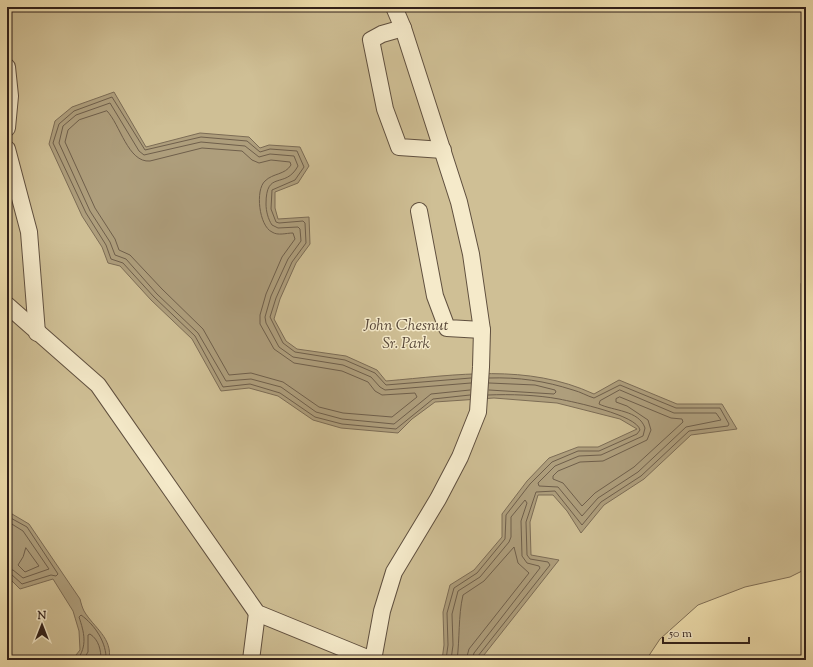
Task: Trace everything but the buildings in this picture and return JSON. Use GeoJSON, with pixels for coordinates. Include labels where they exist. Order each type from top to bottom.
{"type":"FeatureCollection","features":[{"type":"Feature","properties":{"kind":"lane"},"geometry":{"type":"LineString","coordinates":[[7,305],[37,333],[64,354],[98,385],[257,613],[373,660],[382,611],[394,572],[438,499],[460,457],[478,412],[481,366],[482,330],[471,254],[459,202],[403,28],[394,7]]}},
{"type":"Feature","properties":{"kind":"lane"},"geometry":{"type":"LineString","coordinates":[[403,28],[382,34],[371,40],[385,109],[399,147],[443,150]]}},
{"type":"Feature","properties":{"kind":"lane"},"geometry":{"type":"LineString","coordinates":[[7,67],[10,96],[7,128]]}},
{"type":"Feature","properties":{"kind":"lane"},"geometry":{"type":"LineString","coordinates":[[7,149],[29,232],[37,333]]}},
{"type":"Feature","properties":{"kind":"lane"},"geometry":{"type":"LineString","coordinates":[[419,211],[435,296],[447,328],[482,330]]}},
{"type":"Feature","properties":{"kind":"lane"},"geometry":{"type":"LineString","coordinates":[[251,660],[257,613]]}},
{"type":"Feature","properties":{"kind":"green space","name":"John Chesnut Sr. Park"},"geometry":{"type":"Polygon","coordinates":[[[7,7],[806,7],[806,269],[801,284],[801,339],[806,373],[806,569],[790,577],[745,587],[698,605],[660,639],[646,660],[7,660],[7,7]]]}},
{"type":"Feature","properties":{"kind":"water"},"geometry":{"type":"Polygon","coordinates":[[[114,92],[146,147],[200,133],[249,137],[260,148],[269,145],[300,147],[309,166],[298,183],[275,192],[275,208],[278,219],[309,217],[310,244],[296,263],[280,299],[274,319],[286,341],[297,349],[346,356],[377,370],[386,381],[465,374],[517,375],[543,378],[569,384],[594,394],[619,380],[677,404],[722,404],[737,429],[691,435],[644,479],[604,505],[581,533],[567,511],[553,495],[538,495],[530,522],[531,555],[559,560],[480,660],[442,660],[444,645],[443,612],[450,585],[474,570],[502,537],[502,514],[527,481],[549,458],[578,447],[598,447],[637,429],[620,419],[557,403],[494,398],[435,402],[412,419],[398,433],[341,428],[313,420],[278,396],[249,388],[221,391],[192,339],[151,300],[120,266],[108,263],[102,247],[82,216],[49,144],[55,121],[72,107],[114,92]]]}},
{"type":"Feature","properties":{"kind":"water"},"geometry":{"type":"Polygon","coordinates":[[[7,511],[29,524],[80,599],[84,611],[105,639],[108,645],[109,660],[72,660],[80,650],[79,631],[73,611],[53,579],[20,589],[7,576],[7,552],[10,552],[7,543],[7,511]]]}}]}
